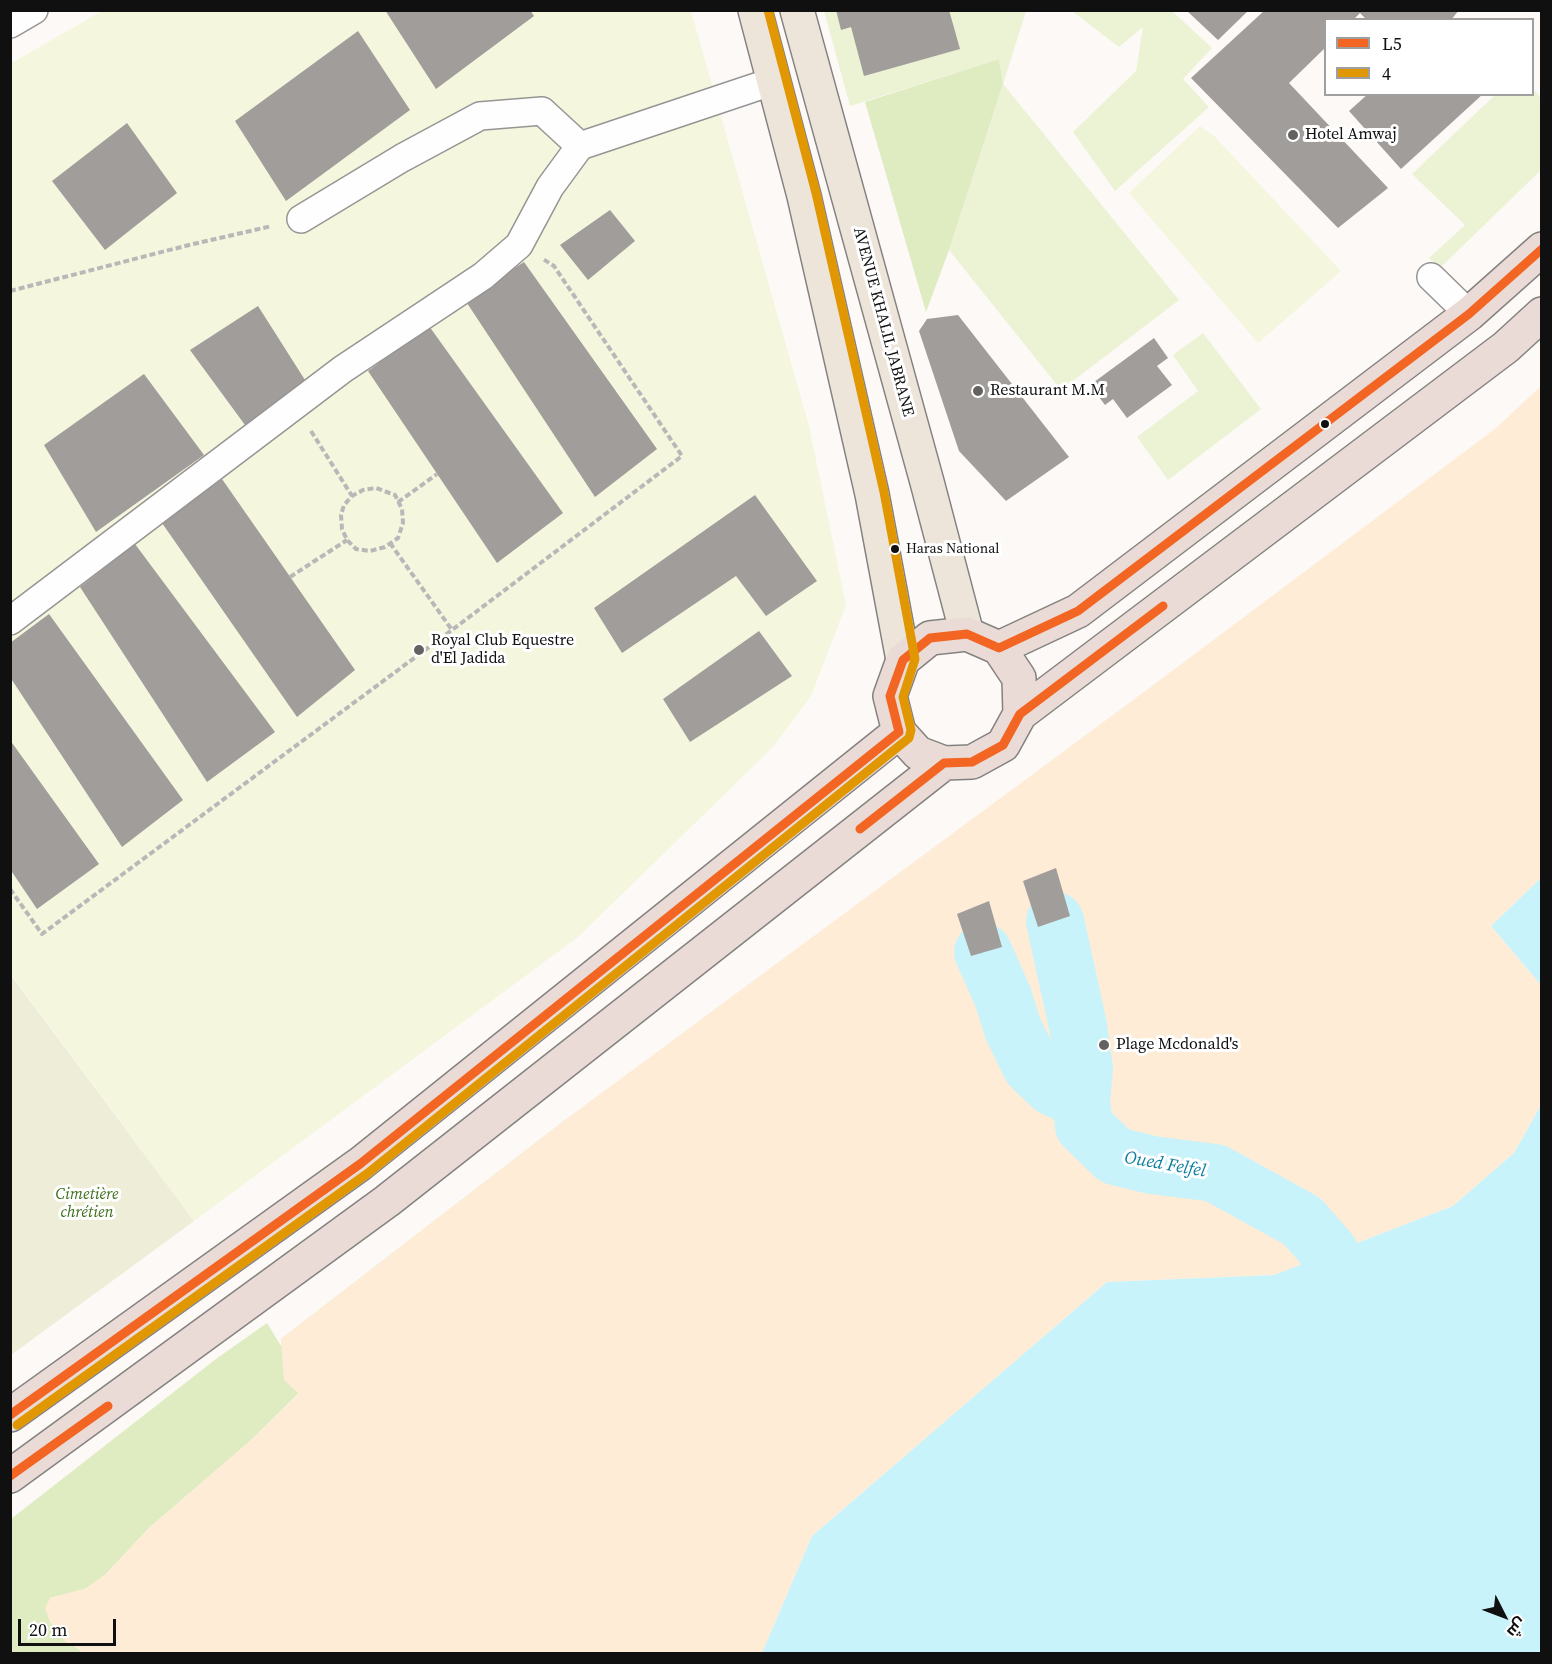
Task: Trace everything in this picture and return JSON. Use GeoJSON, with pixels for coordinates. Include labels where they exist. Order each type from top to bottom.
{"type":"FeatureCollection","features":[{"type":"Feature","properties":{"kind":"highway"},"geometry":{"type":"LineString","coordinates":[[999,648],[1078,611],[1469,314],[1542,249]]}},
{"type":"Feature","properties":{"kind":"highway"},"geometry":{"type":"LineString","coordinates":[[1020,714],[1019,678],[999,648],[966,634],[930,638],[903,660],[890,696],[899,732],[918,753],[944,763],[972,762],[1003,745],[1020,714],[1497,354],[1542,314]]}},
{"type":"Feature","properties":{"kind":"highway"},"geometry":{"type":"LineString","coordinates":[[10,1415],[360,1164],[899,732]]}},
{"type":"Feature","properties":{"kind":"highway"},"geometry":{"type":"LineString","coordinates":[[10,1476],[387,1200],[944,763]]}},
{"type":"Feature","properties":{"kind":"highway"},"geometry":{"type":"LineString","coordinates":[[360,1164],[387,1200]]}},
{"type":"Feature","properties":{"kind":"main road"},"geometry":{"type":"LineString","coordinates":[[755,10],[804,196],[867,471],[903,660]]}},
{"type":"Feature","properties":{"kind":"main road","name":"AVENUE KHALIL JABRANE"},"geometry":{"type":"LineString","coordinates":[[797,10],[924,470],[966,634]]}},
{"type":"Feature","properties":{"kind":"street"},"geometry":{"type":"LineString","coordinates":[[10,24],[34,10]]}},
{"type":"Feature","properties":{"kind":"street"},"geometry":{"type":"LineString","coordinates":[[10,621],[343,369],[483,276],[519,245],[550,187],[580,146],[774,81]]}},
{"type":"Feature","properties":{"kind":"street"},"geometry":{"type":"LineString","coordinates":[[302,219],[402,158],[480,116],[542,111],[580,146]]}},
{"type":"Feature","properties":{"kind":"street"},"geometry":{"type":"LineString","coordinates":[[1431,277],[1469,314]]}},
{"type":"Feature","properties":{"kind":"path"},"geometry":{"type":"LineString","coordinates":[[10,291],[189,245],[302,219]]}},
{"type":"Feature","properties":{"kind":"path"},"geometry":{"type":"LineString","coordinates":[[10,889],[42,934],[682,456],[554,266],[519,245]]}},
{"type":"Feature","properties":{"kind":"path"},"geometry":{"type":"LineString","coordinates":[[295,405],[352,496]]}},
{"type":"Feature","properties":{"kind":"path"},"geometry":{"type":"LineString","coordinates":[[398,502],[437,474]]}},
{"type":"Feature","properties":{"kind":"path"},"geometry":{"type":"LineString","coordinates":[[376,488],[395,495],[398,502],[402,509],[403,523],[398,538],[385,547],[370,551],[356,549],[347,540],[342,530],[341,515],[344,505],[352,496],[363,489],[376,488]]}},
{"type":"Feature","properties":{"kind":"path"},"geometry":{"type":"LineString","coordinates":[[290,577],[347,540]]}},
{"type":"Feature","properties":{"kind":"path"},"geometry":{"type":"LineString","coordinates":[[390,543],[452,630]]}},
{"type":"Feature","properties":{"kind":"green space","name":"Royal Club Equestre d'El Jadida"},"geometry":{"type":"Polygon","coordinates":[[[102,11],[691,11],[809,426],[846,605],[811,696],[773,747],[578,937],[194,1221],[11,974],[10,64],[102,11]]]}},
{"type":"Feature","properties":{"kind":"green space"},"geometry":{"type":"Polygon","coordinates":[[[824,11],[1026,11],[1003,84],[999,59],[850,106],[824,11]]]}},
{"type":"Feature","properties":{"kind":"green space"},"geometry":{"type":"Polygon","coordinates":[[[1072,11],[1172,11],[1212,48],[1183,79],[1209,107],[1115,191],[1073,132],[1136,71],[1143,27],[1119,47],[1072,11]]]}},
{"type":"Feature","properties":{"kind":"green space"},"geometry":{"type":"Polygon","coordinates":[[[999,59],[1003,84],[949,250],[926,312],[865,102],[999,59]]]}},
{"type":"Feature","properties":{"kind":"green space"},"geometry":{"type":"Polygon","coordinates":[[[1003,84],[1179,300],[1061,390],[949,250],[1003,84]]]}},
{"type":"Feature","properties":{"kind":"green space"},"geometry":{"type":"Polygon","coordinates":[[[1534,90],[1541,98],[1541,170],[1440,268],[1429,258],[1465,225],[1412,174],[1494,96],[1534,96],[1534,90]]]}},
{"type":"Feature","properties":{"kind":"green space"},"geometry":{"type":"Polygon","coordinates":[[[1200,126],[1214,136],[1341,271],[1258,343],[1129,193],[1200,126]]]}},
{"type":"Feature","properties":{"kind":"green space"},"geometry":{"type":"Polygon","coordinates":[[[1203,333],[1261,409],[1168,480],[1137,437],[1198,391],[1173,355],[1203,333]]]}},
{"type":"Feature","properties":{"kind":"green space","name":"Cimetière chrétien"},"geometry":{"type":"Polygon","coordinates":[[[10,974],[194,1221],[11,1355],[10,1355],[10,974]]]}},
{"type":"Feature","properties":{"kind":"green space"},"geometry":{"type":"Polygon","coordinates":[[[569,1117],[249,1442],[150,1527],[105,1575],[85,1589],[50,1598],[65,1641],[80,1650],[80,1653],[11,1654],[11,1519],[216,1359],[267,1323],[281,1346],[281,1339],[569,1117]]]}},
{"type":"Feature","properties":{"kind":"sand","name":"Plage Mcdonald's"},"geometry":{"type":"Polygon","coordinates":[[[1541,386],[1541,878],[1491,926],[1541,985],[1541,1105],[1514,1153],[1453,1206],[1274,1275],[1107,1282],[812,1536],[762,1653],[80,1653],[80,1650],[65,1641],[50,1622],[45,1608],[50,1598],[85,1589],[105,1575],[150,1527],[249,1442],[299,1394],[284,1380],[281,1339],[569,1117],[1495,429],[1541,386]]]}},
{"type":"Feature","properties":{"kind":"water"},"geometry":{"type":"Polygon","coordinates":[[[1541,878],[1541,985],[1491,926],[1541,878]]]}},
{"type":"Feature","properties":{"kind":"water"},"geometry":{"type":"Polygon","coordinates":[[[1541,1105],[1541,1653],[762,1653],[812,1536],[1107,1282],[1274,1275],[1453,1206],[1514,1153],[1541,1105]]]}},
{"type":"Feature","properties":{"kind":"building"},"geometry":{"type":"Polygon","coordinates":[[[385,10],[530,10],[534,16],[436,89],[385,10]]]}},
{"type":"Feature","properties":{"kind":"building"},"geometry":{"type":"Polygon","coordinates":[[[836,10],[907,10],[907,12],[949,10],[960,49],[864,76],[851,27],[841,30],[836,10]]]}},
{"type":"Feature","properties":{"kind":"building"},"geometry":{"type":"Polygon","coordinates":[[[1186,10],[1249,10],[1218,40],[1186,10]]]}},
{"type":"Feature","properties":{"kind":"building","name":"Hotel Amwaj"},"geometry":{"type":"Polygon","coordinates":[[[1265,10],[1459,10],[1453,18],[1365,18],[1360,13],[1355,18],[1324,18],[1324,49],[1289,83],[1388,188],[1338,228],[1191,78],[1265,10]]]}},
{"type":"Feature","properties":{"kind":"building"},"geometry":{"type":"Polygon","coordinates":[[[358,31],[410,110],[286,201],[235,121],[358,31]]]}},
{"type":"Feature","properties":{"kind":"building"},"geometry":{"type":"Polygon","coordinates":[[[1366,96],[1481,96],[1401,169],[1349,111],[1366,96]]]}},
{"type":"Feature","properties":{"kind":"building"},"geometry":{"type":"Polygon","coordinates":[[[127,123],[177,193],[105,250],[52,181],[127,123]]]}},
{"type":"Feature","properties":{"kind":"building"},"geometry":{"type":"Polygon","coordinates":[[[610,210],[635,241],[588,280],[560,245],[610,210]]]}},
{"type":"Feature","properties":{"kind":"building"},"geometry":{"type":"Polygon","coordinates":[[[524,262],[657,449],[595,497],[465,300],[524,262]]]}},
{"type":"Feature","properties":{"kind":"building"},"geometry":{"type":"Polygon","coordinates":[[[258,306],[305,380],[245,425],[190,350],[258,306]]]}},
{"type":"Feature","properties":{"kind":"building","name":"Restaurant M.M"},"geometry":{"type":"Polygon","coordinates":[[[958,315],[1069,457],[1006,501],[959,451],[919,331],[927,319],[958,315]]]}},
{"type":"Feature","properties":{"kind":"building"},"geometry":{"type":"Polygon","coordinates":[[[429,326],[563,513],[497,563],[368,371],[429,326]]]}},
{"type":"Feature","properties":{"kind":"building"},"geometry":{"type":"Polygon","coordinates":[[[1154,338],[1168,358],[1157,366],[1172,385],[1127,418],[1113,399],[1105,405],[1090,385],[1154,338]]]}},
{"type":"Feature","properties":{"kind":"building"},"geometry":{"type":"Polygon","coordinates":[[[144,374],[204,455],[96,532],[44,445],[144,374]]]}},
{"type":"Feature","properties":{"kind":"building"},"geometry":{"type":"Polygon","coordinates":[[[222,479],[355,670],[297,717],[162,523],[222,479]]]}},
{"type":"Feature","properties":{"kind":"building"},"geometry":{"type":"Polygon","coordinates":[[[755,495],[817,581],[766,616],[736,576],[622,653],[594,608],[755,495]]]}},
{"type":"Feature","properties":{"kind":"building"},"geometry":{"type":"Polygon","coordinates":[[[135,544],[275,732],[207,782],[80,587],[135,544]]]}},
{"type":"Feature","properties":{"kind":"building"},"geometry":{"type":"Polygon","coordinates":[[[49,614],[183,800],[122,847],[10,677],[10,643],[49,614]]]}},
{"type":"Feature","properties":{"kind":"building"},"geometry":{"type":"Polygon","coordinates":[[[759,631],[792,676],[690,742],[663,699],[759,631]]]}},
{"type":"Feature","properties":{"kind":"building"},"geometry":{"type":"Polygon","coordinates":[[[10,740],[99,864],[37,909],[10,869],[10,740]]]}},
{"type":"Feature","properties":{"kind":"building"},"geometry":{"type":"Polygon","coordinates":[[[1056,868],[1070,916],[1038,927],[1023,881],[1056,868]]]}},
{"type":"Feature","properties":{"kind":"building"},"geometry":{"type":"Polygon","coordinates":[[[989,901],[1002,947],[971,956],[957,914],[989,901]]]}},
{"type":"Feature","properties":{"kind":"waterway","name":"Oued Felfel"},"geometry":{"type":"LineString","coordinates":[[1055,921],[1078,1026],[1084,1069],[1081,1100],[1084,1126],[1115,1156],[1152,1165],[1215,1173],[1302,1221],[1330,1253]]}},
{"type":"Feature","properties":{"kind":"waterway","name":"Oued Felfel"},"geometry":{"type":"LineString","coordinates":[[983,952],[1003,997],[1013,1029],[1031,1066],[1053,1087],[1081,1100]]}},
{"type":"Feature","properties":{"kind":"transit line","name":"4"},"geometry":{"type":"LineString","coordinates":[[17,1425],[368,1173],[909,738],[911,730],[903,697],[915,659],[884,492],[816,193],[768,10]]}},
{"type":"Feature","properties":{"kind":"transit line","name":"L5"},"geometry":{"type":"LineString","coordinates":[[10,1415],[360,1164],[899,732],[890,696],[903,660],[930,638],[967,634],[999,648],[1078,611],[1469,314],[1542,249]]}},
{"type":"Feature","properties":{"kind":"transit line","name":"L5"},"geometry":{"type":"LineString","coordinates":[[860,829],[944,763],[972,762],[1003,745],[1020,714],[1163,606]]}},
{"type":"Feature","properties":{"kind":"transit line","name":"L5"},"geometry":{"type":"LineString","coordinates":[[10,1476],[108,1406]]}},
{"type":"Feature","properties":{"kind":"place","name":"Hotel Amwaj"},"geometry":{"type":"Point","coordinates":[1293,135]}},
{"type":"Feature","properties":{"kind":"place","name":"Restaurant M.M"},"geometry":{"type":"Point","coordinates":[978,391]}},
{"type":"Feature","properties":{"kind":"place","name":"Haras National"},"geometry":{"type":"Point","coordinates":[895,549]}},
{"type":"Feature","properties":{"kind":"place","name":"Royal Club Equestre d'El Jadida"},"geometry":{"type":"Point","coordinates":[419,650]}},
{"type":"Feature","properties":{"kind":"place","name":"Plage Mcdonald's"},"geometry":{"type":"Point","coordinates":[1104,1045]}}]}
